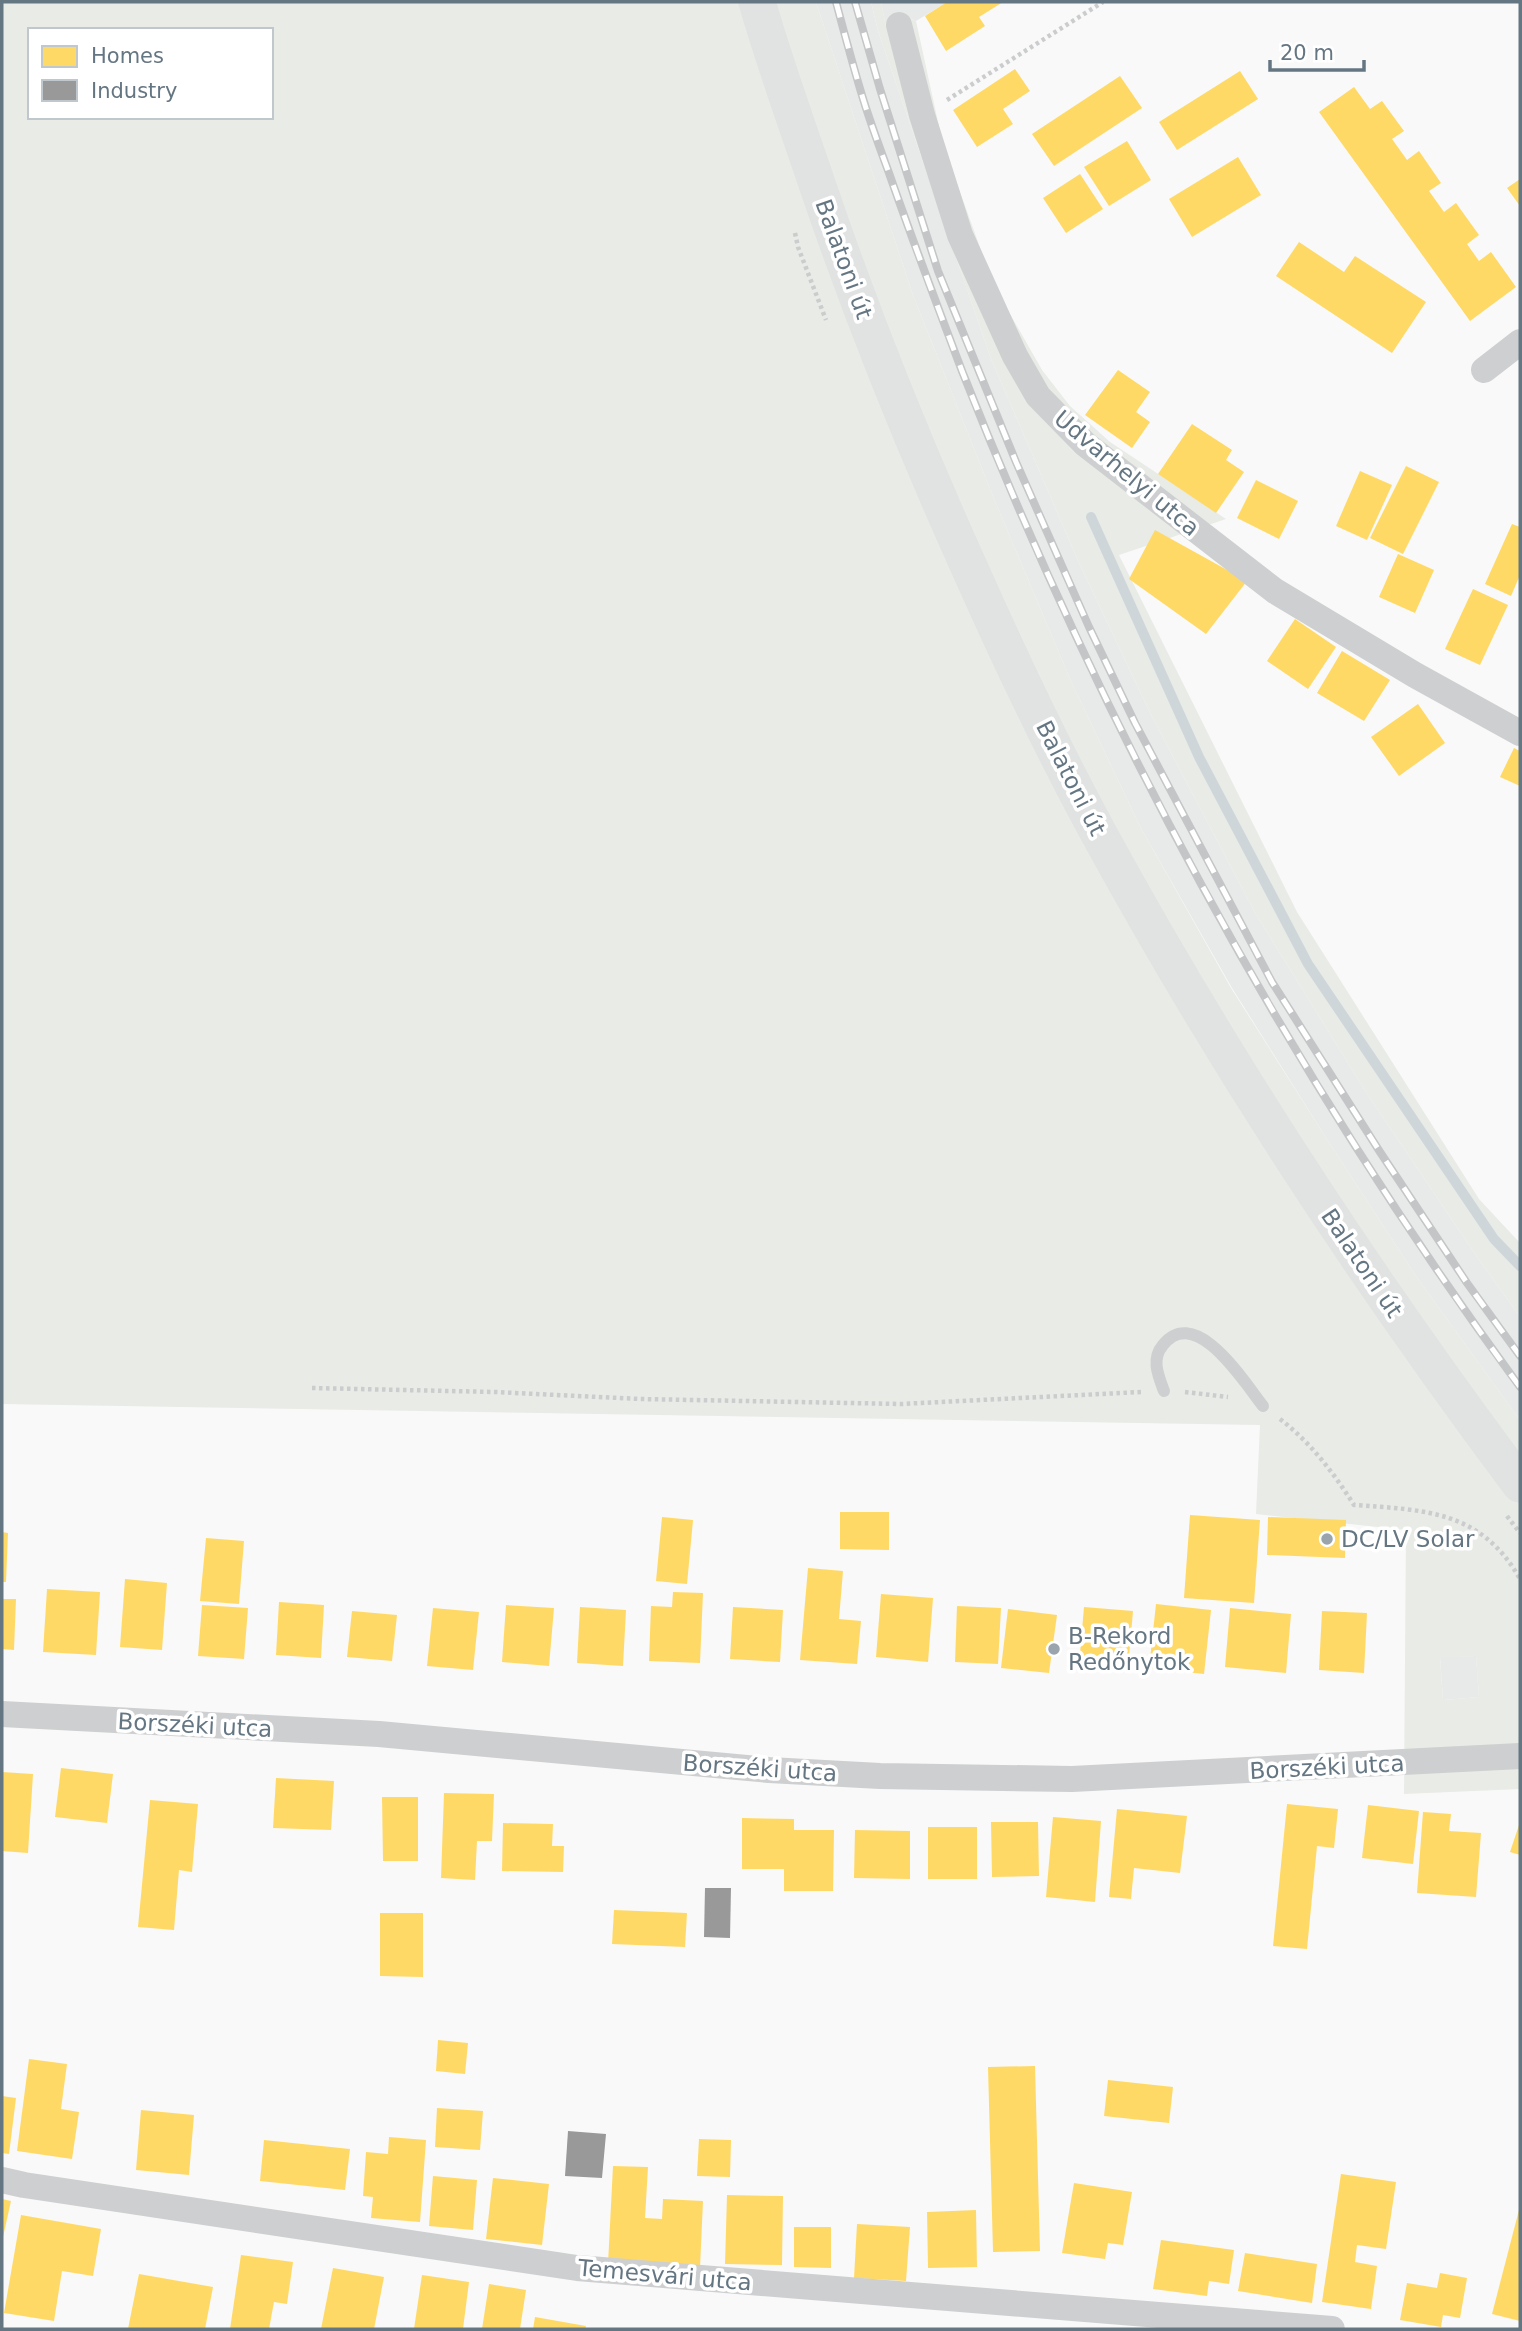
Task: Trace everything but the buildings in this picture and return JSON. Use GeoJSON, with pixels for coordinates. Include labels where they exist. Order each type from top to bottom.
{"type":"FeatureCollection","features":[{"type":"Feature","properties":{"kind":"main road","name":"Balatoni út"},"geometry":{"type":"LineString","coordinates":[[757,2],[828,218],[876,348],[934,489],[989,612],[1068,773],[1151,927],[1224,1051],[1303,1175],[1443,1381],[1520,1484]]}},
{"type":"Feature","properties":{"kind":"street","name":"Udvarhelyi utca"},"geometry":{"type":"LineString","coordinates":[[899,25],[922,115],[960,235],[1026,378],[1057,418],[1123,474],[1275,591],[1415,675],[1520,733]]}},
{"type":"Feature","properties":{"kind":"street"},"geometry":{"type":"LineString","coordinates":[[1484,370],[1520,342]]}},
{"type":"Feature","properties":{"kind":"street","name":"Borszéki utca"},"geometry":{"type":"LineString","coordinates":[[2,1714],[379,1734],[769,1770],[880,1776],[1072,1779],[1520,1756]]}},
{"type":"Feature","properties":{"kind":"street","name":"Temesvári utca"},"geometry":{"type":"LineString","coordinates":[[2,2180],[577,2268],[1332,2329]]}},
{"type":"Feature","properties":{"kind":"lane"},"geometry":{"type":"LineString","coordinates":[[1164,1391],[1157,1371],[1156,1357],[1166,1341],[1185,1332],[1198,1335],[1214,1346],[1263,1406]]}},
{"type":"Feature","properties":{"kind":"path"},"geometry":{"type":"LineString","coordinates":[[922,115],[1103,2]]}},
{"type":"Feature","properties":{"kind":"path"},"geometry":{"type":"LineString","coordinates":[[312,1388],[901,1404],[1164,1391],[1219,1395],[1263,1406],[1312,1448],[1332,1471],[1354,1505],[1417,1510],[1451,1517],[1469,1525],[1499,1549],[1520,1579]]}},
{"type":"Feature","properties":{"kind":"shaded area"},"geometry":{"type":"Polygon","coordinates":[[[2,2],[816,2],[913,295],[993,496],[1071,681],[1141,828],[1231,988],[1325,1136],[1416,1276],[1520,1420],[1520,1789],[1404,1794],[1406,1530],[1256,1514],[1260,1425],[2,1404],[2,2]],[[1476,1656],[1440,1658],[1443,1700],[1479,1697],[1476,1656]]]}},
{"type":"Feature","properties":{"kind":"shaded area"},"geometry":{"type":"Polygon","coordinates":[[[816,2],[871,2],[878,31],[991,359],[1078,561],[1150,713],[1255,913],[1367,1094],[1520,1317],[1520,1420],[1416,1276],[1325,1136],[1232,988],[1141,828],[1071,681],[993,496],[913,295],[816,2]]]}},
{"type":"Feature","properties":{"kind":"shaded area"},"geometry":{"type":"Polygon","coordinates":[[[871,2],[881,2],[886,26],[907,16],[916,21],[943,145],[994,286],[1042,370],[1070,406],[1110,442],[1226,519],[1119,555],[1297,912],[1479,1199],[1520,1243],[1520,1317],[1367,1094],[1255,913],[1150,713],[1078,561],[991,359],[878,31],[871,2]]]}},
{"type":"Feature","properties":{"kind":"shaded area"},"geometry":{"type":"Polygon","coordinates":[[[881,2],[947,2],[916,21],[907,16],[886,26],[881,2]]]}},
{"type":"Feature","properties":{"kind":"shaded area"},"geometry":{"type":"Polygon","coordinates":[[[1476,1656],[1479,1697],[1443,1700],[1440,1657],[1476,1656]]]}},
{"type":"Feature","properties":{"kind":"waterway"},"geometry":{"type":"LineString","coordinates":[[1091,517],[1199,757],[1308,964],[1494,1239],[1520,1266]]}},
{"type":"Feature","properties":{"kind":"railway"},"geometry":{"type":"LineString","coordinates":[[836,2],[871,122],[962,371],[1017,505],[1077,638],[1141,768],[1208,897],[1280,1023],[1356,1147],[1436,1269],[1520,1387]]}},
{"type":"Feature","properties":{"kind":"railway"},"geometry":{"type":"LineString","coordinates":[[855,2],[938,271],[1016,462],[1135,723],[1272,982],[1380,1152],[1467,1283],[1520,1356]]}},
{"type":"Feature","properties":{"kind":"place","name":"DC/LV Solar"},"geometry":{"type":"Point","coordinates":[1327,1539]}},
{"type":"Feature","properties":{"kind":"place","name":"B-Rekord Redőnytok"},"geometry":{"type":"Point","coordinates":[1054,1649]}}]}
